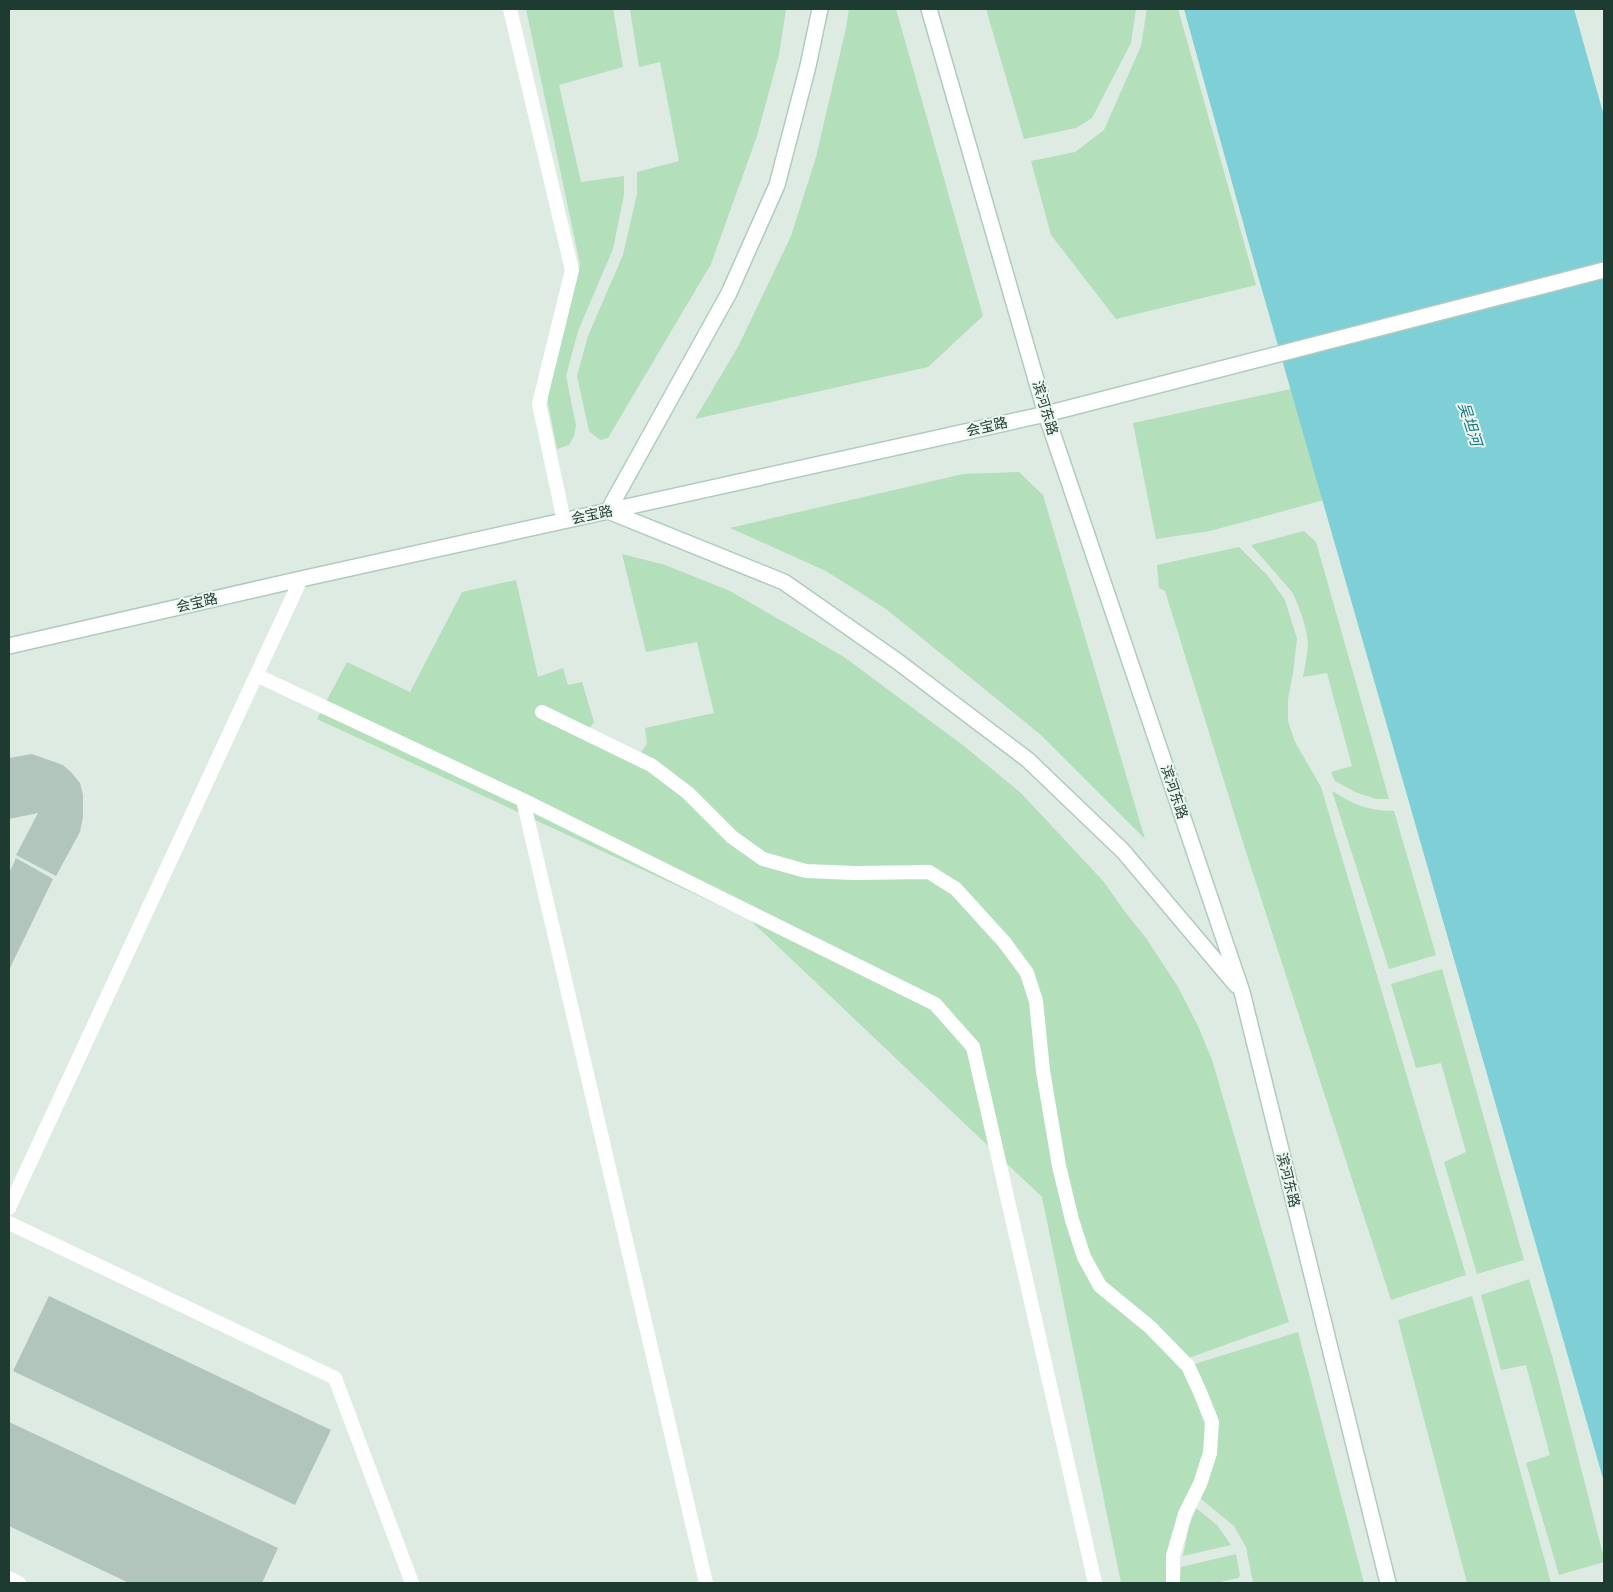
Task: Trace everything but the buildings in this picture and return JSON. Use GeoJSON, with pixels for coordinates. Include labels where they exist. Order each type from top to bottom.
{"type":"FeatureCollection","features":[{"type":"Feature","properties":{"kind":"main road"},"geometry":{"type":"LineString","coordinates":[[820,9],[808,66],[777,185],[729,293],[608,511],[784,582],[896,660],[1028,760],[1123,850],[1242,992]]}},
{"type":"Feature","properties":{"kind":"main road","name":"滨河东路"},"geometry":{"type":"LineString","coordinates":[[929,9],[1046,414],[1242,992],[1388,1583]]}},
{"type":"Feature","properties":{"kind":"main road","name":"会宝路"},"geometry":{"type":"LineString","coordinates":[[9,646],[301,579],[1046,414],[1604,270]]}},
{"type":"Feature","properties":{"kind":"lane"},"geometry":{"type":"LineString","coordinates":[[510,9],[572,270],[540,404],[564,521]]}},
{"type":"Feature","properties":{"kind":"lane"},"geometry":{"type":"LineString","coordinates":[[9,1208],[301,579]]}},
{"type":"Feature","properties":{"kind":"lane"},"geometry":{"type":"LineString","coordinates":[[256,675],[523,800],[935,1004],[973,1047],[1095,1583]]}},
{"type":"Feature","properties":{"kind":"lane"},"geometry":{"type":"LineString","coordinates":[[542,712],[651,765],[688,794],[732,837],[762,859],[806,871],[854,873],[929,872],[956,889],[1005,943],[1026,973],[1036,1001],[1043,1071],[1059,1166],[1072,1220],[1084,1257],[1100,1286],[1150,1327],[1188,1366],[1212,1422],[1210,1453],[1200,1484],[1185,1514],[1174,1556],[1174,1583]]}},
{"type":"Feature","properties":{"kind":"lane"},"geometry":{"type":"LineString","coordinates":[[523,800],[706,1583]]}},
{"type":"Feature","properties":{"kind":"lane"},"geometry":{"type":"LineString","coordinates":[[9,1223],[335,1378],[412,1583]]}},
{"type":"Feature","properties":{"kind":"lane"},"geometry":{"type":"LineString","coordinates":[[9,1578],[19,1583]]}},
{"type":"Feature","properties":{"kind":"green space"},"geometry":{"type":"Polygon","coordinates":[[[526,9],[613,9],[623,67],[559,85],[581,182],[624,176],[624,195],[613,249],[578,331],[566,376],[576,426],[574,436],[569,445],[557,449],[548,395],[580,264],[526,9]]]}},
{"type":"Feature","properties":{"kind":"green space"},"geometry":{"type":"Polygon","coordinates":[[[630,9],[786,9],[779,55],[757,136],[711,264],[608,438],[600,440],[589,431],[577,376],[588,336],[623,255],[637,194],[637,172],[679,161],[660,62],[639,67],[630,9]]]}},
{"type":"Feature","properties":{"kind":"green space"},"geometry":{"type":"Polygon","coordinates":[[[849,9],[896,9],[983,316],[928,367],[695,419],[739,345],[791,236],[816,157],[849,9]]]}},
{"type":"Feature","properties":{"kind":"green space"},"geometry":{"type":"Polygon","coordinates":[[[986,9],[1136,9],[1131,43],[1092,118],[1076,128],[1024,139],[986,9]]]}},
{"type":"Feature","properties":{"kind":"green space"},"geometry":{"type":"Polygon","coordinates":[[[1147,9],[1178,9],[1256,285],[1116,319],[1051,235],[1031,161],[1075,152],[1104,130],[1141,46],[1147,9]]]}},
{"type":"Feature","properties":{"kind":"green space"},"geometry":{"type":"Polygon","coordinates":[[[1291,389],[1324,500],[1210,531],[1156,539],[1133,423],[1291,389]]]}},
{"type":"Feature","properties":{"kind":"green space"},"geometry":{"type":"Polygon","coordinates":[[[1019,472],[1043,495],[1145,839],[1041,735],[886,609],[826,571],[730,528],[963,474],[1019,472]]]}},
{"type":"Feature","properties":{"kind":"green space"},"geometry":{"type":"Polygon","coordinates":[[[1304,531],[1316,542],[1389,799],[1376,799],[1355,792],[1335,781],[1331,772],[1352,766],[1327,673],[1303,677],[1308,640],[1297,604],[1292,592],[1251,545],[1304,531]]]}},
{"type":"Feature","properties":{"kind":"green space"},"geometry":{"type":"Polygon","coordinates":[[[1239,547],[1268,576],[1285,600],[1297,639],[1288,699],[1288,721],[1295,742],[1321,787],[1466,1275],[1391,1300],[1247,855],[1165,591],[1159,588],[1157,565],[1239,547]]]}},
{"type":"Feature","properties":{"kind":"green space"},"geometry":{"type":"Polygon","coordinates":[[[622,554],[665,565],[730,591],[844,657],[964,746],[1021,793],[1104,882],[1146,938],[1178,987],[1198,1026],[1212,1060],[1289,1322],[1183,1360],[1188,1366],[1298,1332],[1364,1583],[1253,1583],[1246,1547],[1234,1526],[1195,1494],[1173,1583],[1121,1583],[1042,1197],[749,919],[317,719],[347,662],[410,692],[462,592],[516,580],[538,677],[563,668],[568,685],[582,682],[594,722],[586,733],[637,758],[647,744],[645,728],[714,713],[697,642],[646,652],[622,554]]]}},
{"type":"Feature","properties":{"kind":"green space"},"geometry":{"type":"Polygon","coordinates":[[[1332,791],[1361,806],[1394,811],[1436,955],[1389,969],[1332,791]]]}},
{"type":"Feature","properties":{"kind":"green space"},"geometry":{"type":"Polygon","coordinates":[[[1442,969],[1524,1260],[1477,1274],[1444,1162],[1466,1152],[1441,1063],[1416,1068],[1391,984],[1442,969]]]}},
{"type":"Feature","properties":{"kind":"green space"},"geometry":{"type":"Polygon","coordinates":[[[1529,1279],[1553,1359],[1604,1558],[1604,1562],[1559,1575],[1526,1463],[1550,1455],[1526,1365],[1501,1370],[1481,1295],[1529,1279]]]}},
{"type":"Feature","properties":{"kind":"green space"},"geometry":{"type":"Polygon","coordinates":[[[1472,1296],[1551,1583],[1467,1583],[1398,1320],[1472,1296]]]}},
{"type":"Feature","properties":{"kind":"green space"},"geometry":{"type":"Polygon","coordinates":[[[1196,1508],[1217,1525],[1231,1545],[1183,1556],[1189,1526],[1196,1508]]]}},
{"type":"Feature","properties":{"kind":"green space"},"geometry":{"type":"Polygon","coordinates":[[[1236,1554],[1240,1576],[1238,1578],[1216,1583],[1180,1583],[1181,1567],[1236,1554]]]}},
{"type":"Feature","properties":{"kind":"water","name":"吴坦河"},"geometry":{"type":"Polygon","coordinates":[[[1184,9],[1574,9],[1604,116],[1604,1482],[1254,262],[1184,9]]]}}]}
